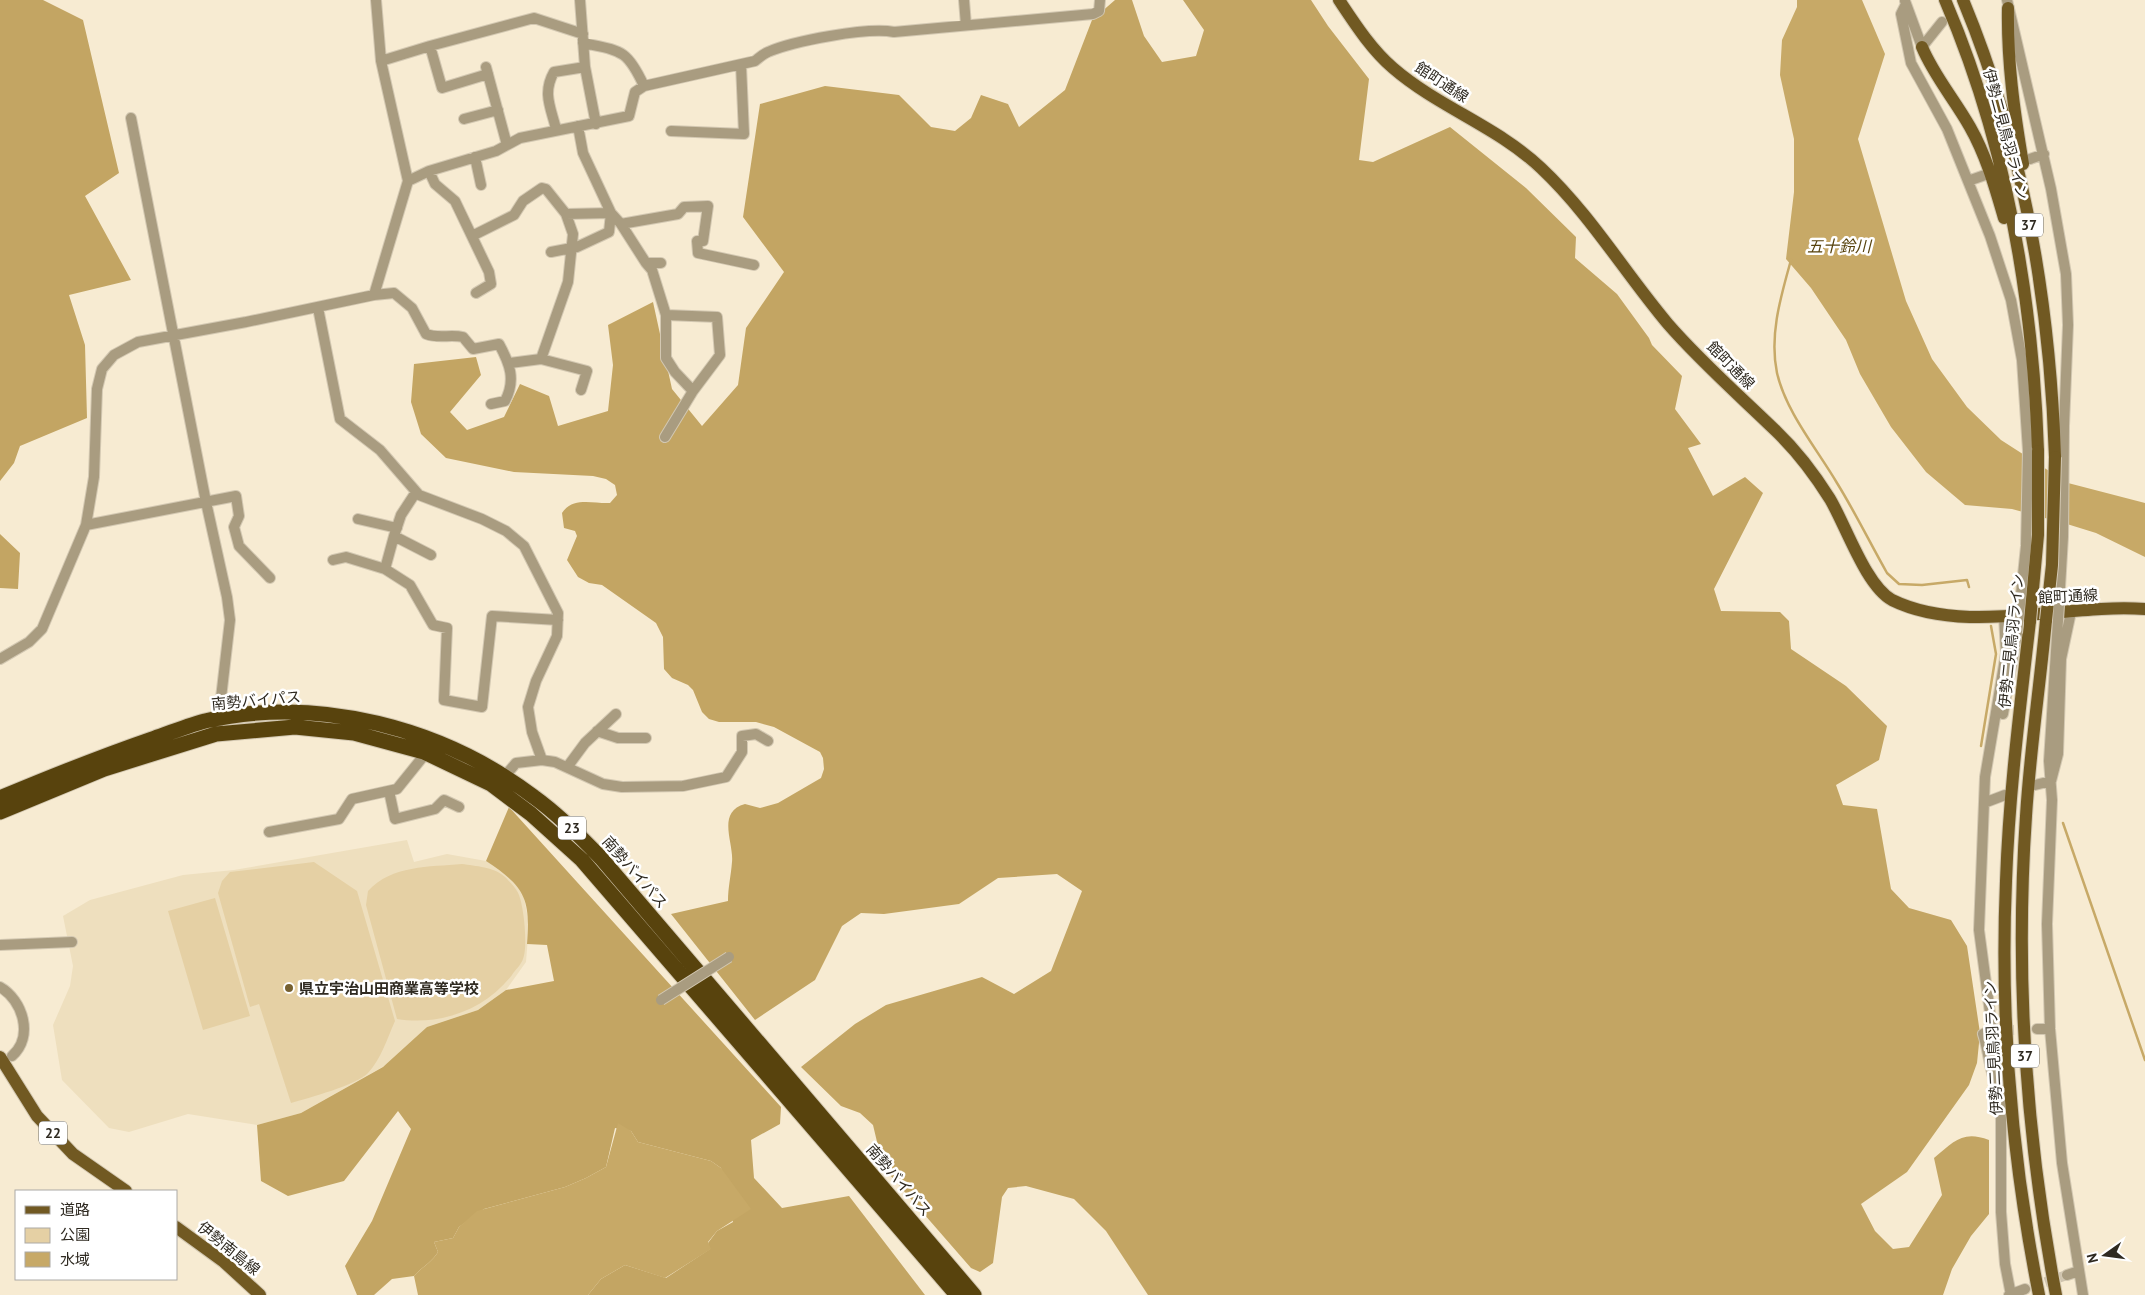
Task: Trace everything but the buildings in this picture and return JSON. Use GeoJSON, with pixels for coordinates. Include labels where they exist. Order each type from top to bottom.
{"type":"FeatureCollection","features":[{"type":"Feature","properties":{"kind":"highway","name":"南勢バイパス"},"geometry":{"type":"LineString","coordinates":[[0,798],[98,758],[219,718],[299,712],[362,720],[438,743],[505,776],[563,819],[601,858],[974,1295]]}},
{"type":"Feature","properties":{"kind":"highway","name":"南勢バイパス"},"geometry":{"type":"LineString","coordinates":[[0,812],[104,769],[216,734],[295,727],[354,733],[426,753],[490,784],[531,814],[582,860],[957,1295]]}},
{"type":"Feature","properties":{"kind":"main road","name":"館町通線"},"geometry":{"type":"LineString","coordinates":[[1339,0],[1366,39],[1395,70],[1429,95],[1501,137],[1538,165],[1560,186],[1671,327],[1779,434],[1813,474],[1830,500],[1871,579],[1883,594],[1904,605],[1977,618],[2004,616],[2070,617],[2145,609]]}},
{"type":"Feature","properties":{"kind":"main road","name":"伊勢二見鳥羽ライン"},"geometry":{"type":"LineString","coordinates":[[1945,0],[1970,65],[2000,168],[2018,246],[2035,379],[2038,451],[2038,535],[2012,790],[2006,881],[2005,987],[2015,1136],[2039,1295]]}},
{"type":"Feature","properties":{"kind":"main road","name":"伊勢二見鳥羽ライン"},"geometry":{"type":"LineString","coordinates":[[1963,0],[1985,61],[2010,145],[2034,251],[2044,306],[2053,413],[2055,457],[2052,565],[2054,621],[2026,815],[2022,979],[2031,1128],[2043,1224],[2056,1295]]}},
{"type":"Feature","properties":{"kind":"main road"},"geometry":{"type":"LineString","coordinates":[[2008,4],[2007,48],[2011,95],[2039,247],[2044,306]]}},
{"type":"Feature","properties":{"kind":"main road"},"geometry":{"type":"LineString","coordinates":[[1922,47],[1929,66],[1958,108],[1983,154],[2006,225],[2029,325]]}},
{"type":"Feature","properties":{"kind":"main road","name":"22"},"geometry":{"type":"LineString","coordinates":[[6,1056],[37,1116],[74,1154],[125,1190]]}},
{"type":"Feature","properties":{"kind":"main road","name":"伊勢南島線"},"geometry":{"type":"LineString","coordinates":[[178,1228],[224,1262],[260,1295]]}},
{"type":"Feature","properties":{"kind":"street"},"geometry":{"type":"LineString","coordinates":[[374,295],[408,181],[381,61],[376,0]]}},
{"type":"Feature","properties":{"kind":"street"},"geometry":{"type":"LineString","coordinates":[[580,0],[585,67],[596,124]]}},
{"type":"Feature","properties":{"kind":"street"},"geometry":{"type":"LineString","coordinates":[[964,0],[966,25]]}},
{"type":"Feature","properties":{"kind":"street"},"geometry":{"type":"LineString","coordinates":[[408,181],[429,171],[507,145],[520,138],[556,129],[596,124],[629,116],[635,92],[644,86],[755,61],[767,52],[834,35],[1093,14],[1099,11],[1100,0]]}},
{"type":"Feature","properties":{"kind":"street"},"geometry":{"type":"LineString","coordinates":[[1906,2],[1901,14],[1911,63],[1947,129],[1990,236],[2018,329],[2024,381],[2028,451],[2026,546],[2021,610],[1997,749],[1984,803]]}},
{"type":"Feature","properties":{"kind":"street"},"geometry":{"type":"LineString","coordinates":[[1906,2],[1922,47]]}},
{"type":"Feature","properties":{"kind":"street"},"geometry":{"type":"LineString","coordinates":[[2008,4],[2015,27],[2052,190],[2066,274],[2068,324],[2064,426],[2063,537],[2054,621],[2049,748],[2051,781],[2047,924],[2050,1029],[2062,1163],[2083,1295]]}},
{"type":"Feature","properties":{"kind":"street"},"geometry":{"type":"LineString","coordinates":[[381,61],[534,18],[618,51],[634,64],[644,86]]}},
{"type":"Feature","properties":{"kind":"street"},"geometry":{"type":"LineString","coordinates":[[1922,47],[1942,22]]}},
{"type":"Feature","properties":{"kind":"street"},"geometry":{"type":"LineString","coordinates":[[430,46],[442,88],[487,70],[507,145]]}},
{"type":"Feature","properties":{"kind":"street"},"geometry":{"type":"LineString","coordinates":[[671,131],[744,134],[740,65]]}},
{"type":"Feature","properties":{"kind":"street"},"geometry":{"type":"LineString","coordinates":[[556,129],[547,95],[548,83],[554,72],[585,67]]}},
{"type":"Feature","properties":{"kind":"street"},"geometry":{"type":"LineString","coordinates":[[464,119],[498,110]]}},
{"type":"Feature","properties":{"kind":"street"},"geometry":{"type":"LineString","coordinates":[[131,118],[206,502],[228,597],[230,620],[216,734]]}},
{"type":"Feature","properties":{"kind":"street"},"geometry":{"type":"LineString","coordinates":[[578,126],[583,153],[611,213],[621,224],[652,270],[666,315],[666,358],[675,372],[693,391]]}},
{"type":"Feature","properties":{"kind":"street"},"geometry":{"type":"LineString","coordinates":[[2030,159],[2044,154]]}},
{"type":"Feature","properties":{"kind":"street"},"geometry":{"type":"LineString","coordinates":[[475,157],[480,185]]}},
{"type":"Feature","properties":{"kind":"street"},"geometry":{"type":"LineString","coordinates":[[429,171],[436,184],[455,201],[489,272],[491,284],[476,293]]}},
{"type":"Feature","properties":{"kind":"street"},"geometry":{"type":"LineString","coordinates":[[1968,181],[1985,175]]}},
{"type":"Feature","properties":{"kind":"street"},"geometry":{"type":"LineString","coordinates":[[472,236],[514,215],[523,201],[542,188],[546,189],[566,214],[573,234],[568,282],[541,359]]}},
{"type":"Feature","properties":{"kind":"street"},"geometry":{"type":"LineString","coordinates":[[621,224],[678,214],[684,207],[708,206],[703,241],[697,241],[698,253],[754,266]]}},
{"type":"Feature","properties":{"kind":"street"},"geometry":{"type":"LineString","coordinates":[[566,214],[611,213]]}},
{"type":"Feature","properties":{"kind":"street"},"geometry":{"type":"LineString","coordinates":[[551,252],[571,248],[609,232],[611,213]]}},
{"type":"Feature","properties":{"kind":"street"},"geometry":{"type":"LineString","coordinates":[[646,263],[661,263]]}},
{"type":"Feature","properties":{"kind":"street"},"geometry":{"type":"LineString","coordinates":[[0,660],[29,642],[42,629],[86,525],[94,477],[97,389],[102,369],[124,347],[138,342],[318,308],[374,295],[394,293],[412,308],[426,334],[436,338],[455,335],[463,337],[473,349],[499,344],[510,363],[511,390],[505,401],[491,404]]}},
{"type":"Feature","properties":{"kind":"street"},"geometry":{"type":"LineString","coordinates":[[318,308],[340,419],[380,450],[416,492],[440,505],[482,519],[498,527],[524,546],[558,613],[557,636],[536,681],[528,707],[532,732],[542,760]]}},
{"type":"Feature","properties":{"kind":"street"},"geometry":{"type":"LineString","coordinates":[[664,437],[693,391],[720,355],[717,317],[666,315]]}},
{"type":"Feature","properties":{"kind":"street"},"geometry":{"type":"LineString","coordinates":[[510,363],[541,359],[587,372],[581,390]]}},
{"type":"Feature","properties":{"kind":"street"},"geometry":{"type":"LineString","coordinates":[[385,569],[401,514],[416,492]]}},
{"type":"Feature","properties":{"kind":"street"},"geometry":{"type":"LineString","coordinates":[[86,525],[236,496],[239,516],[234,528],[239,546],[270,578]]}},
{"type":"Feature","properties":{"kind":"street"},"geometry":{"type":"LineString","coordinates":[[358,519],[396,532],[431,555]]}},
{"type":"Feature","properties":{"kind":"street"},"geometry":{"type":"LineString","coordinates":[[333,560],[346,557],[385,569],[410,585],[434,625],[447,628],[444,700],[482,707],[492,616],[558,620]]}},
{"type":"Feature","properties":{"kind":"street"},"geometry":{"type":"LineString","coordinates":[[2004,616],[2006,653],[1985,777],[1979,930],[1999,1092],[2005,1264],[2010,1295],[2025,1289]]}},
{"type":"Feature","properties":{"kind":"street"},"geometry":{"type":"LineString","coordinates":[[2051,781],[2058,754],[2061,659],[2070,617]]}},
{"type":"Feature","properties":{"kind":"street"},"geometry":{"type":"LineString","coordinates":[[568,766],[596,731],[616,714]]}},
{"type":"Feature","properties":{"kind":"street"},"geometry":{"type":"LineString","coordinates":[[596,731],[618,738],[646,738]]}},
{"type":"Feature","properties":{"kind":"street"},"geometry":{"type":"LineString","coordinates":[[505,776],[516,763],[542,760],[568,766],[593,780],[612,786],[683,786],[726,777],[742,752],[742,736],[756,734],[768,741]]}},
{"type":"Feature","properties":{"kind":"street"},"geometry":{"type":"LineString","coordinates":[[269,832],[339,819],[352,799],[397,789],[426,753]]}},
{"type":"Feature","properties":{"kind":"street"},"geometry":{"type":"LineString","coordinates":[[2034,786],[2051,781]]}},
{"type":"Feature","properties":{"kind":"street"},"geometry":{"type":"LineString","coordinates":[[389,791],[395,819],[435,809],[444,800],[459,807]]}},
{"type":"Feature","properties":{"kind":"street"},"geometry":{"type":"LineString","coordinates":[[1984,803],[2004,795]]}},
{"type":"Feature","properties":{"kind":"street"},"geometry":{"type":"LineString","coordinates":[[0,945],[72,942]]}},
{"type":"Feature","properties":{"kind":"street"},"geometry":{"type":"LineString","coordinates":[[661,1000],[729,957]]}},
{"type":"Feature","properties":{"kind":"street"},"geometry":{"type":"LineString","coordinates":[[0,987],[12,996],[22,1016],[24,1029],[21,1045],[6,1056]]}},
{"type":"Feature","properties":{"kind":"street"},"geometry":{"type":"LineString","coordinates":[[2037,1029],[2050,1029]]}},
{"type":"Feature","properties":{"kind":"street"},"geometry":{"type":"LineString","coordinates":[[1988,1032],[1984,1034],[1988,1047],[1990,1074],[1999,1092]]}},
{"type":"Feature","properties":{"kind":"street"},"geometry":{"type":"LineString","coordinates":[[2067,1275],[2079,1271]]}},
{"type":"Feature","properties":{"kind":"shaded area"},"geometry":{"type":"Polygon","coordinates":[[[0,0],[43,0],[83,20],[119,173],[85,196],[131,280],[69,295],[85,345],[87,418],[20,446],[14,463],[0,481],[0,0]]]}},
{"type":"Feature","properties":{"kind":"shaded area"},"geometry":{"type":"Polygon","coordinates":[[[1115,0],[1132,0],[1144,36],[1162,62],[1196,56],[1204,30],[1183,0],[1311,0],[1328,26],[1369,79],[1359,160],[1373,162],[1450,127],[1526,188],[1576,237],[1575,258],[1617,294],[1652,345],[1682,376],[1675,409],[1701,444],[1688,448],[1713,496],[1745,477],[1763,493],[1714,589],[1721,611],[1780,612],[1789,621],[1791,649],[1846,686],[1887,726],[1879,760],[1836,785],[1843,805],[1877,809],[1891,889],[1909,908],[1951,920],[1967,946],[1980,1033],[1977,1063],[1969,1085],[1907,1172],[1861,1204],[1875,1231],[1893,1249],[1909,1247],[1942,1195],[1934,1158],[1953,1143],[1965,1137],[1980,1137],[1989,1140],[1989,1214],[1971,1236],[1952,1269],[1943,1295],[1148,1295],[1106,1231],[1074,1199],[1026,1186],[1008,1188],[1002,1197],[993,1263],[980,1272],[971,1268],[883,1167],[873,1125],[860,1113],[841,1106],[801,1067],[855,1024],[886,1005],[982,977],[1014,994],[1051,971],[1082,891],[1057,874],[998,878],[959,904],[884,914],[861,913],[842,926],[815,980],[755,1020],[671,914],[728,901],[732,862],[728,829],[731,814],[736,808],[745,804],[760,808],[778,803],[821,778],[824,769],[823,758],[820,752],[774,727],[756,722],[719,722],[709,719],[702,712],[693,690],[688,685],[672,678],[664,669],[663,637],[656,623],[602,585],[589,583],[578,577],[567,560],[577,536],[575,531],[564,528],[562,513],[572,504],[584,502],[610,503],[617,495],[615,485],[606,479],[593,476],[514,472],[446,458],[421,434],[411,402],[414,364],[476,357],[481,375],[450,412],[467,430],[504,417],[520,384],[549,396],[558,426],[608,411],[613,365],[608,325],[653,302],[672,389],[702,426],[738,385],[746,328],[784,272],[743,217],[760,104],[825,86],[899,95],[931,127],[955,131],[971,118],[981,95],[1008,104],[1019,127],[1065,90],[1092,20],[1115,0]]]}},
{"type":"Feature","properties":{"kind":"shaded area"},"geometry":{"type":"Polygon","coordinates":[[[0,534],[20,553],[18,589],[0,588],[0,534]]]}},
{"type":"Feature","properties":{"kind":"shaded area"},"geometry":{"type":"Polygon","coordinates":[[[509,807],[781,1107],[780,1124],[751,1140],[754,1178],[782,1208],[849,1196],[925,1295],[588,1295],[601,1279],[625,1265],[666,1278],[710,1249],[708,1243],[717,1231],[733,1222],[721,1168],[711,1161],[638,1142],[631,1131],[615,1128],[606,1167],[565,1187],[484,1209],[459,1227],[453,1238],[434,1242],[438,1252],[414,1276],[392,1279],[374,1295],[357,1295],[345,1266],[372,1221],[411,1129],[398,1111],[344,1181],[288,1196],[261,1181],[257,1125],[301,1113],[383,1067],[427,1027],[478,1010],[506,990],[554,981],[547,945],[527,944],[528,915],[526,904],[517,886],[486,861],[509,807]]]}},
{"type":"Feature","properties":{"kind":"shaded area","name":"県立宇治山田商業高等学校"},"geometry":{"type":"Polygon","coordinates":[[[407,840],[414,862],[447,854],[486,861],[508,876],[523,892],[529,924],[526,962],[506,990],[478,1010],[427,1027],[393,1061],[301,1113],[257,1125],[188,1114],[129,1132],[109,1128],[62,1080],[53,1025],[70,986],[73,966],[63,916],[90,900],[183,875],[234,870],[407,840]]]}},
{"type":"Feature","properties":{"kind":"green space"},"geometry":{"type":"Polygon","coordinates":[[[314,862],[357,891],[395,1021],[380,1055],[373,1067],[362,1078],[291,1103],[259,1004],[250,1007],[218,893],[222,881],[230,872],[314,862]]]}},
{"type":"Feature","properties":{"kind":"green space"},"geometry":{"type":"Polygon","coordinates":[[[462,864],[496,871],[505,877],[517,890],[521,901],[525,927],[525,946],[522,961],[512,975],[489,998],[460,1013],[429,1020],[397,1019],[366,905],[368,891],[388,876],[400,872],[424,867],[462,864]]]}},
{"type":"Feature","properties":{"kind":"green space"},"geometry":{"type":"Polygon","coordinates":[[[215,898],[250,1016],[203,1030],[168,911],[215,898]]]}},
{"type":"Feature","properties":{"kind":"water","name":"五十鈴川"},"geometry":{"type":"Polygon","coordinates":[[[1797,0],[1862,0],[1885,54],[1858,139],[1906,301],[1932,359],[1967,407],[2001,440],[2068,483],[2145,503],[2145,557],[2096,533],[2067,524],[2012,509],[1965,505],[1926,472],[1891,427],[1860,374],[1846,340],[1811,288],[1786,259],[1794,192],[1794,139],[1780,75],[1782,40],[1797,7],[1797,0]]]}},
{"type":"Feature","properties":{"kind":"water"},"geometry":{"type":"Polygon","coordinates":[[[618,1123],[631,1131],[638,1142],[711,1161],[721,1168],[751,1209],[717,1231],[708,1242],[711,1249],[665,1278],[625,1265],[601,1279],[588,1295],[418,1295],[414,1276],[438,1252],[434,1242],[453,1238],[459,1227],[477,1211],[565,1187],[606,1167],[618,1123]]]}},
{"type":"Feature","properties":{"kind":"waterway"},"geometry":{"type":"LineString","coordinates":[[1791,260],[1777,316],[1774,344],[1777,373],[1787,402],[1844,494],[1887,573],[1899,584],[1922,585],[1967,580],[1969,587]]}},
{"type":"Feature","properties":{"kind":"waterway"},"geometry":{"type":"LineString","coordinates":[[1981,746],[1996,654],[1991,626]]}},
{"type":"Feature","properties":{"kind":"waterway"},"geometry":{"type":"LineString","coordinates":[[2063,823],[2145,1060]]}},
{"type":"Feature","properties":{"kind":"tunnel"},"geometry":{"type":"LineString","coordinates":[[1989,1031],[2037,1029]]}},
{"type":"Feature","properties":{"kind":"tunnel"},"geometry":{"type":"LineString","coordinates":[[2031,1287],[2067,1275]]}},
{"type":"Feature","properties":{"kind":"place","name":"県立宇治山田商業高等学校"},"geometry":{"type":"Point","coordinates":[289,988]}}]}
